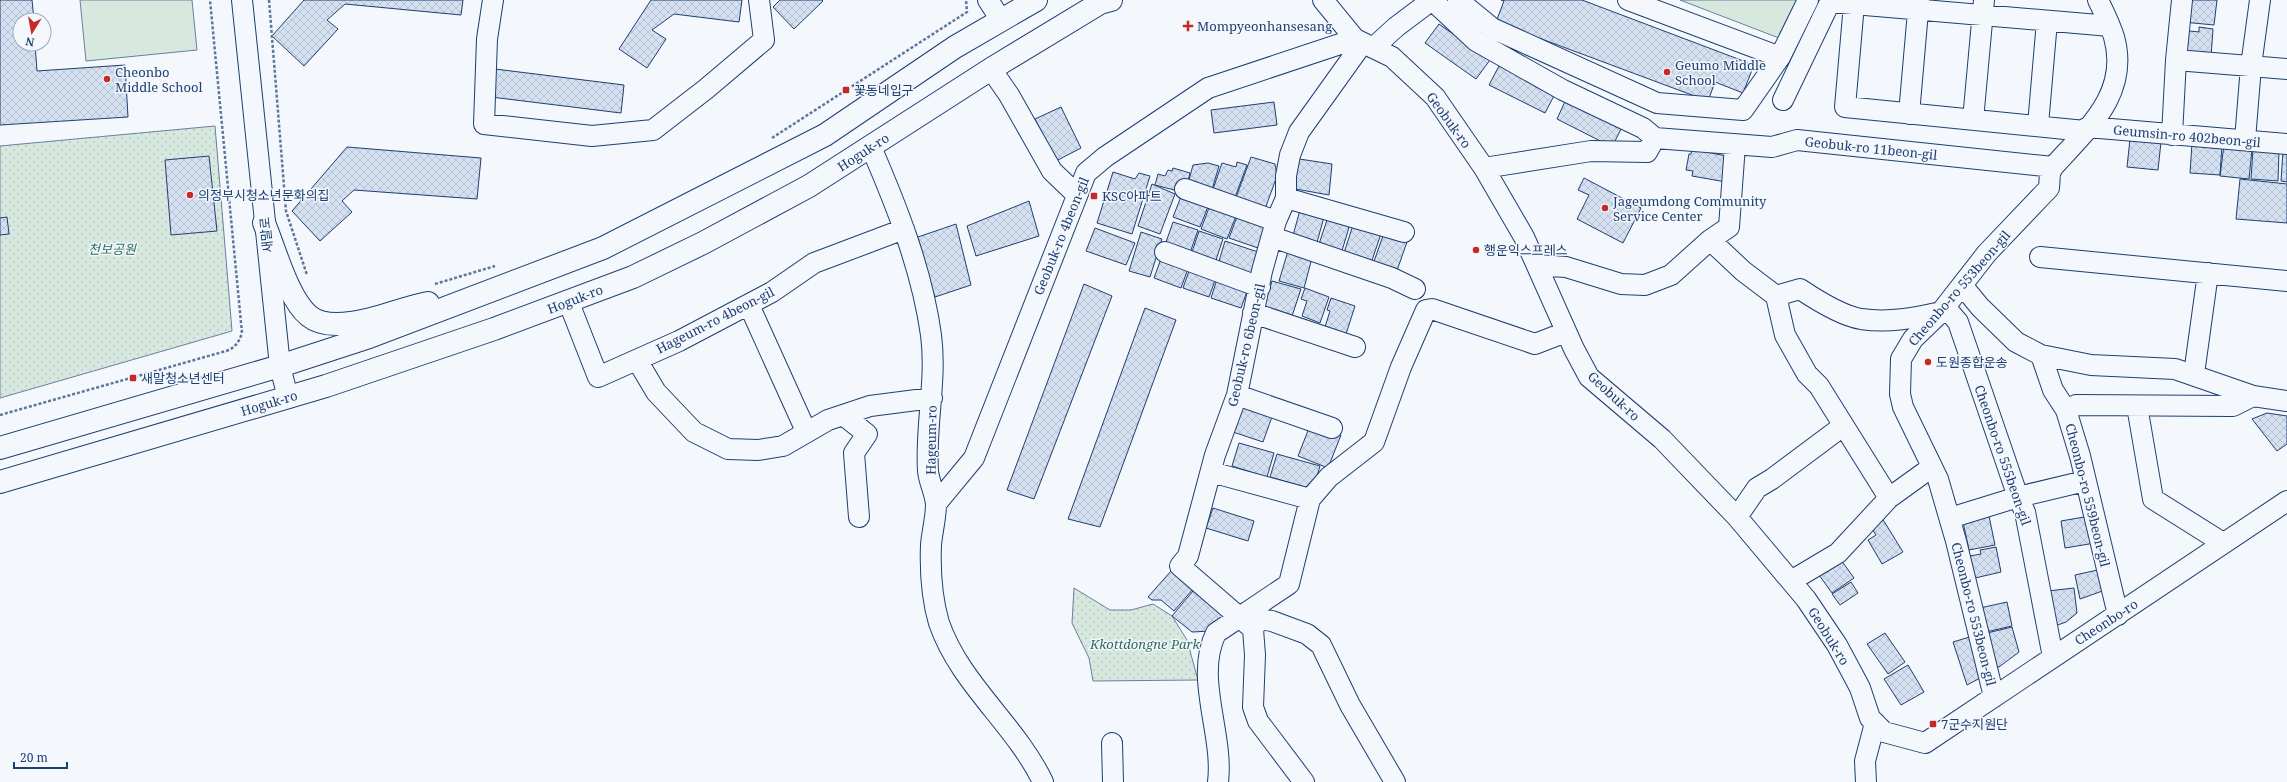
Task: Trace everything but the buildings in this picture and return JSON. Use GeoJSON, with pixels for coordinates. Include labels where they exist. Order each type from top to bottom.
{"type":"FeatureCollection","features":[{"type":"Feature","properties":{"kind":"main road"},"geometry":{"type":"LineString","coordinates":[[0,448],[280,366],[369,337],[603,248],[825,135],[955,47],[1036,0]]}},
{"type":"Feature","properties":{"kind":"main road","name":"Hoguk-ro"},"geometry":{"type":"LineString","coordinates":[[0,482],[288,398],[569,303],[633,277],[710,240],[809,186],[991,69],[1105,1]]}},
{"type":"Feature","properties":{"kind":"main road"},"geometry":{"type":"LineString","coordinates":[[264,223],[290,288],[302,308],[310,317],[324,323],[352,323],[405,308],[502,287]]}},
{"type":"Feature","properties":{"kind":"street","name":"새말로"},"geometry":{"type":"LineString","coordinates":[[242,0],[280,366],[288,398]]}},
{"type":"Feature","properties":{"kind":"street"},"geometry":{"type":"LineString","coordinates":[[493,0],[487,39],[484,124],[592,136],[653,130],[706,89],[764,40],[760,0]]}},
{"type":"Feature","properties":{"kind":"street"},"geometry":{"type":"LineString","coordinates":[[988,0],[1001,20]]}},
{"type":"Feature","properties":{"kind":"street","name":"Geobuk-ro"},"geometry":{"type":"LineString","coordinates":[[1323,0],[1363,44],[1392,57],[1435,97],[1484,168],[1524,236],[1566,332],[1589,377],[1662,439],[1737,517],[1806,599],[1837,645],[1860,688],[1870,718],[1875,724]]}},
{"type":"Feature","properties":{"kind":"street"},"geometry":{"type":"LineString","coordinates":[[1363,44],[1396,27],[1432,0],[1476,41],[1563,90],[1643,128],[1655,138],[1647,152],[1591,151],[1484,168]]}},
{"type":"Feature","properties":{"kind":"street"},"geometry":{"type":"LineString","coordinates":[[1628,0],[1780,57]]}},
{"type":"Feature","properties":{"kind":"street"},"geometry":{"type":"LineString","coordinates":[[1460,1],[1492,28],[1657,103],[1743,110],[1780,57],[1808,0]]}},
{"type":"Feature","properties":{"kind":"street"},"geometry":{"type":"LineString","coordinates":[[2053,167],[2108,102],[2116,73],[2116,49],[2110,26],[2098,0]]}},
{"type":"Feature","properties":{"kind":"street"},"geometry":{"type":"LineString","coordinates":[[2172,135],[2176,60],[2182,0]]}},
{"type":"Feature","properties":{"kind":"street"},"geometry":{"type":"LineString","coordinates":[[2245,140],[2251,66],[2260,0]]}},
{"type":"Feature","properties":{"kind":"street"},"geometry":{"type":"LineString","coordinates":[[1783,100],[1831,1],[1854,4],[1983,8],[2047,21],[2110,26]]}},
{"type":"Feature","properties":{"kind":"street","name":"Geumsin-ro 402beon-gil"},"geometry":{"type":"LineString","coordinates":[[1854,4],[1845,107],[1973,120],[2287,144]]}},
{"type":"Feature","properties":{"kind":"street"},"geometry":{"type":"LineString","coordinates":[[1908,114],[1919,5]]}},
{"type":"Feature","properties":{"kind":"street"},"geometry":{"type":"LineString","coordinates":[[1973,120],[1983,8]]}},
{"type":"Feature","properties":{"kind":"street"},"geometry":{"type":"LineString","coordinates":[[2038,125],[2047,21]]}},
{"type":"Feature","properties":{"kind":"street","name":"Geobuk-ro 4beon-gil"},"geometry":{"type":"LineString","coordinates":[[936,504],[974,458],[1076,194],[1086,173],[1105,157],[1208,88],[1363,44]]}},
{"type":"Feature","properties":{"kind":"street","name":"Geobuk-ro 6beon-gil"},"geometry":{"type":"LineString","coordinates":[[1246,622],[1180,566],[1188,556],[1215,455],[1237,395],[1253,313],[1260,287],[1262,271],[1274,229],[1286,198],[1286,176],[1290,155],[1299,132],[1363,44]]}},
{"type":"Feature","properties":{"kind":"street"},"geometry":{"type":"LineString","coordinates":[[2176,60],[2287,69]]}},
{"type":"Feature","properties":{"kind":"street"},"geometry":{"type":"LineString","coordinates":[[991,69],[1009,95],[1052,171],[1076,194]]}},
{"type":"Feature","properties":{"kind":"street","name":"Geobuk-ro 11beon-gil"},"geometry":{"type":"LineString","coordinates":[[1655,138],[1772,148],[1797,140],[2053,167]]}},
{"type":"Feature","properties":{"kind":"street"},"geometry":{"type":"LineString","coordinates":[[1537,265],[1566,267],[1621,284],[1645,285],[1672,275],[1710,240],[1729,227],[1734,145]]}},
{"type":"Feature","properties":{"kind":"street","name":"Hageum-ro"},"geometry":{"type":"LineString","coordinates":[[871,147],[904,229],[915,264],[931,336],[932,398],[928,472],[936,504],[931,546],[933,597],[940,623],[953,653],[981,695],[1032,759],[1043,782]]}},
{"type":"Feature","properties":{"kind":"street","name":"Cheonbo-ro 553beon-gil"},"geometry":{"type":"LineString","coordinates":[[1994,697],[1950,518],[1938,479],[1903,407],[1900,394],[1901,359],[1912,339],[1943,310],[1987,253],[2049,188],[2050,173],[2053,167]]}},
{"type":"Feature","properties":{"kind":"street"},"geometry":{"type":"LineString","coordinates":[[1184,189],[1415,289]]}},
{"type":"Feature","properties":{"kind":"street"},"geometry":{"type":"LineString","coordinates":[[1286,198],[1404,232]]}},
{"type":"Feature","properties":{"kind":"street","name":"Hageum-ro 4beon-gil"},"geometry":{"type":"LineString","coordinates":[[569,303],[598,377],[679,341],[749,305],[772,292],[814,263],[904,229]]}},
{"type":"Feature","properties":{"kind":"street"},"geometry":{"type":"LineString","coordinates":[[1710,240],[1743,271],[1776,296],[1785,335],[1807,374],[1819,386],[1889,498]]}},
{"type":"Feature","properties":{"kind":"street"},"geometry":{"type":"LineString","coordinates":[[1165,252],[1260,287]]}},
{"type":"Feature","properties":{"kind":"street"},"geometry":{"type":"LineString","coordinates":[[2040,257],[2287,281]]}},
{"type":"Feature","properties":{"kind":"street"},"geometry":{"type":"LineString","coordinates":[[2194,374],[2208,273]]}},
{"type":"Feature","properties":{"kind":"street"},"geometry":{"type":"LineString","coordinates":[[1962,285],[1980,306],[2016,342],[2041,356],[2091,365],[2175,369],[2194,374],[2253,396],[2287,401]]}},
{"type":"Feature","properties":{"kind":"street"},"geometry":{"type":"LineString","coordinates":[[1776,296],[1800,289],[1821,302],[1860,319],[1903,320],[1943,310]]}},
{"type":"Feature","properties":{"kind":"street"},"geometry":{"type":"LineString","coordinates":[[749,305],[806,431]]}},
{"type":"Feature","properties":{"kind":"street"},"geometry":{"type":"LineString","coordinates":[[1246,622],[1289,584],[1310,499],[1329,477],[1374,442],[1401,367],[1426,310],[1432,309],[1535,344],[1566,332]]}},
{"type":"Feature","properties":{"kind":"street","name":"Cheonbo-ro 555beon-gil"},"geometry":{"type":"LineString","coordinates":[[1943,310],[1958,322],[2018,497],[2025,512],[2053,657]]}},
{"type":"Feature","properties":{"kind":"street"},"geometry":{"type":"LineString","coordinates":[[1253,313],[1355,347]]}},
{"type":"Feature","properties":{"kind":"street","name":"Cheonbo-ro 559beon-gil"},"geometry":{"type":"LineString","coordinates":[[2041,356],[2053,390],[2066,410],[2080,456],[2118,615]]}},
{"type":"Feature","properties":{"kind":"street"},"geometry":{"type":"LineString","coordinates":[[637,360],[656,392],[694,432],[728,449],[758,450],[783,446],[806,431],[828,420],[870,406],[932,398]]}},
{"type":"Feature","properties":{"kind":"street"},"geometry":{"type":"LineString","coordinates":[[1237,395],[1332,428]]}},
{"type":"Feature","properties":{"kind":"street"},"geometry":{"type":"LineString","coordinates":[[2066,410],[2076,405],[2233,406],[2253,396]]}},
{"type":"Feature","properties":{"kind":"street"},"geometry":{"type":"LineString","coordinates":[[2137,406],[2153,499],[2224,543]]}},
{"type":"Feature","properties":{"kind":"street"},"geometry":{"type":"LineString","coordinates":[[843,415],[867,434],[854,453],[859,517]]}},
{"type":"Feature","properties":{"kind":"street"},"geometry":{"type":"LineString","coordinates":[[1737,517],[1757,488],[1772,479],[1843,426]]}},
{"type":"Feature","properties":{"kind":"street"},"geometry":{"type":"LineString","coordinates":[[1791,581],[1838,553],[1889,498],[1932,467]]}},
{"type":"Feature","properties":{"kind":"street"},"geometry":{"type":"LineString","coordinates":[[1211,472],[1310,499]]}},
{"type":"Feature","properties":{"kind":"street"},"geometry":{"type":"LineString","coordinates":[[1950,518],[2018,497],[2085,480]]}},
{"type":"Feature","properties":{"kind":"street","name":"Cheonbo-ro"},"geometry":{"type":"LineString","coordinates":[[1875,724],[1884,732],[1925,743],[2287,501]]}},
{"type":"Feature","properties":{"kind":"street"},"geometry":{"type":"LineString","coordinates":[[1218,782],[1220,764],[1207,662],[1211,644],[1216,633],[1259,619],[1272,621],[1308,634],[1321,645],[1350,706],[1395,782]]}},
{"type":"Feature","properties":{"kind":"street"},"geometry":{"type":"LineString","coordinates":[[1246,622],[1255,655],[1253,707],[1258,721],[1304,782]]}},
{"type":"Feature","properties":{"kind":"street"},"geometry":{"type":"LineString","coordinates":[[1866,782],[1865,761],[1875,724]]}},
{"type":"Feature","properties":{"kind":"street"},"geometry":{"type":"LineString","coordinates":[[1112,743],[1113,782]]}},
{"type":"Feature","properties":{"kind":"path"},"geometry":{"type":"LineString","coordinates":[[0,415],[226,351],[237,345],[242,333],[210,0]]}},
{"type":"Feature","properties":{"kind":"path"},"geometry":{"type":"LineString","coordinates":[[269,0],[286,212],[308,277]]}},
{"type":"Feature","properties":{"kind":"path"},"geometry":{"type":"LineString","coordinates":[[768,140],[967,12],[966,0]]}},
{"type":"Feature","properties":{"kind":"path"},"geometry":{"type":"LineString","coordinates":[[432,285],[501,264]]}},
{"type":"Feature","properties":{"kind":"green space"},"geometry":{"type":"Polygon","coordinates":[[[80,0],[192,0],[197,50],[86,61],[80,0]]]}},
{"type":"Feature","properties":{"kind":"green space"},"geometry":{"type":"Polygon","coordinates":[[[1680,0],[1797,0],[1779,38],[1680,0]]]}},
{"type":"Feature","properties":{"kind":"green space","name":"천보공원"},"geometry":{"type":"Polygon","coordinates":[[[215,126],[232,331],[0,398],[0,146],[215,126]]]}},
{"type":"Feature","properties":{"kind":"green space","name":"Kkottdongne Park"},"geometry":{"type":"Polygon","coordinates":[[[1074,588],[1110,610],[1131,610],[1153,604],[1172,616],[1187,640],[1198,680],[1093,681],[1089,658],[1072,623],[1074,588]]]}},
{"type":"Feature","properties":{"kind":"place","name":"Mompyeonhansesang"},"geometry":{"type":"Point","coordinates":[1188,26]}},
{"type":"Feature","properties":{"kind":"place","name":"Geumo Middle School"},"geometry":{"type":"Point","coordinates":[1667,72]}},
{"type":"Feature","properties":{"kind":"place","name":"Cheonbo Middle School"},"geometry":{"type":"Point","coordinates":[107,79]}},
{"type":"Feature","properties":{"kind":"place","name":"꽃동네입구"},"geometry":{"type":"Point","coordinates":[846,90]}},
{"type":"Feature","properties":{"kind":"place","name":"의정부시청소년문화의집"},"geometry":{"type":"Point","coordinates":[190,195]}},
{"type":"Feature","properties":{"kind":"place","name":"KSC아파트"},"geometry":{"type":"Point","coordinates":[1094,196]}},
{"type":"Feature","properties":{"kind":"place","name":"Jageumdong Community Service Center"},"geometry":{"type":"Point","coordinates":[1605,208]}},
{"type":"Feature","properties":{"kind":"place","name":"행운익스프레스"},"geometry":{"type":"Point","coordinates":[1476,250]}},
{"type":"Feature","properties":{"kind":"place","name":"도원종합운송"},"geometry":{"type":"Point","coordinates":[1928,362]}},
{"type":"Feature","properties":{"kind":"place","name":"새말청소년센터"},"geometry":{"type":"Point","coordinates":[133,378]}},
{"type":"Feature","properties":{"kind":"place","name":"7군수지원단"},"geometry":{"type":"Point","coordinates":[1933,724]}}]}
